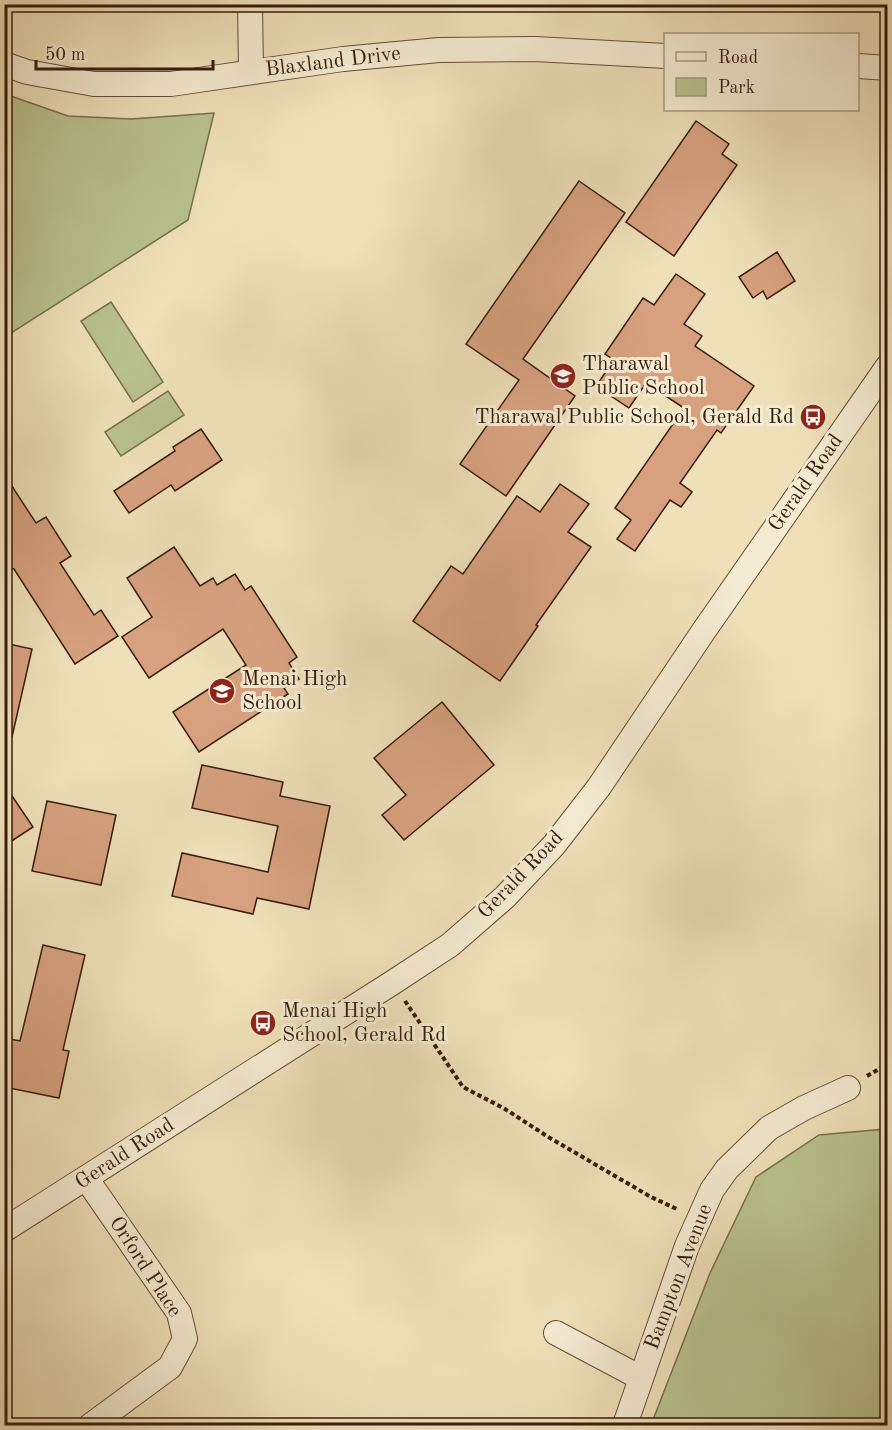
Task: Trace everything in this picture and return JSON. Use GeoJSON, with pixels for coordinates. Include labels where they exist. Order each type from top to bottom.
{"type":"FeatureCollection","features":[{"type":"Feature","properties":{"kind":"street"},"geometry":{"type":"LineString","coordinates":[[250,4],[252,71]]}},
{"type":"Feature","properties":{"kind":"street","name":"Blaxland Drive"},"geometry":{"type":"LineString","coordinates":[[4,64],[27,72],[94,84],[171,84],[343,59],[439,50],[535,49],[664,56]]}},
{"type":"Feature","properties":{"kind":"street"},"geometry":{"type":"LineString","coordinates":[[859,66],[888,68]]}},
{"type":"Feature","properties":{"kind":"street","name":"Gerald Road"},"geometry":{"type":"LineString","coordinates":[[4,1230],[450,945],[505,897],[554,844],[599,787],[703,632],[888,366]]}},
{"type":"Feature","properties":{"kind":"street","name":"Bampton Avenue"},"geometry":{"type":"LineString","coordinates":[[624,1425],[687,1246],[712,1191],[727,1169],[769,1128],[804,1108],[848,1088]]}},
{"type":"Feature","properties":{"kind":"street","name":"Orford Place"},"geometry":{"type":"LineString","coordinates":[[87,1178],[179,1313],[185,1339],[170,1367],[90,1425]]}},
{"type":"Feature","properties":{"kind":"street"},"geometry":{"type":"LineString","coordinates":[[556,1333],[641,1378]]}},
{"type":"Feature","properties":{"kind":"path"},"geometry":{"type":"LineString","coordinates":[[392,983],[463,1087],[505,1109],[651,1197],[699,1218]]}},
{"type":"Feature","properties":{"kind":"green space"},"geometry":{"type":"Polygon","coordinates":[[[5,94],[68,116],[131,119],[214,113],[188,220],[5,337],[5,94]]]}},
{"type":"Feature","properties":{"kind":"green space"},"geometry":{"type":"Polygon","coordinates":[[[111,302],[163,382],[133,402],[81,321],[111,302]]]}},
{"type":"Feature","properties":{"kind":"green space"},"geometry":{"type":"Polygon","coordinates":[[[168,391],[184,415],[121,456],[105,432],[168,391]]]}},
{"type":"Feature","properties":{"kind":"green space"},"geometry":{"type":"Polygon","coordinates":[[[887,1125],[887,1425],[651,1425],[710,1273],[756,1177],[819,1135],[885,1129],[887,1125]]]}},
{"type":"Feature","properties":{"kind":"building"},"geometry":{"type":"Polygon","coordinates":[[[696,121],[729,144],[722,154],[737,165],[674,256],[626,222],[696,121]]]}},
{"type":"Feature","properties":{"kind":"building"},"geometry":{"type":"Polygon","coordinates":[[[579,181],[625,213],[523,359],[575,396],[506,496],[460,464],[519,380],[466,344],[579,181]]]}},
{"type":"Feature","properties":{"kind":"building"},"geometry":{"type":"Polygon","coordinates":[[[777,252],[795,281],[767,299],[763,291],[753,298],[739,277],[777,252]]]}},
{"type":"Feature","properties":{"kind":"building"},"geometry":{"type":"Polygon","coordinates":[[[676,274],[705,294],[684,324],[702,336],[695,346],[754,386],[721,433],[717,430],[680,483],[692,492],[681,507],[670,500],[635,551],[617,539],[631,520],[615,508],[684,408],[646,383],[629,408],[596,386],[614,360],[605,354],[643,298],[654,305],[676,274]]]}},
{"type":"Feature","properties":{"kind":"building"},"geometry":{"type":"Polygon","coordinates":[[[201,429],[222,460],[175,491],[171,485],[129,513],[114,491],[175,451],[173,447],[201,429]]]}},
{"type":"Feature","properties":{"kind":"building"},"geometry":{"type":"Polygon","coordinates":[[[4,474],[36,523],[46,517],[71,556],[60,563],[94,615],[101,610],[118,636],[75,664],[14,569],[4,567],[4,474]]]}},
{"type":"Feature","properties":{"kind":"building"},"geometry":{"type":"Polygon","coordinates":[[[560,484],[589,504],[568,532],[591,547],[500,681],[413,621],[451,566],[463,574],[517,496],[540,512],[560,484]]]}},
{"type":"Feature","properties":{"kind":"building"},"geometry":{"type":"Polygon","coordinates":[[[174,547],[200,586],[213,578],[217,585],[235,574],[245,590],[251,586],[297,657],[289,663],[299,679],[284,688],[288,694],[199,752],[173,712],[246,665],[223,629],[149,678],[122,637],[152,617],[127,578],[174,547]]]}},
{"type":"Feature","properties":{"kind":"building"},"geometry":{"type":"Polygon","coordinates":[[[4,643],[32,649],[12,737],[4,736],[4,643]]]}},
{"type":"Feature","properties":{"kind":"building"},"geometry":{"type":"Polygon","coordinates":[[[442,702],[494,765],[404,840],[382,815],[406,795],[374,758],[442,702]]]}},
{"type":"Feature","properties":{"kind":"building"},"geometry":{"type":"Polygon","coordinates":[[[202,765],[283,782],[280,796],[330,806],[309,909],[257,898],[253,914],[172,896],[182,853],[268,872],[278,826],[192,808],[202,765]]]}},
{"type":"Feature","properties":{"kind":"building"},"geometry":{"type":"Polygon","coordinates":[[[4,784],[33,827],[4,846],[4,784]]]}},
{"type":"Feature","properties":{"kind":"building"},"geometry":{"type":"Polygon","coordinates":[[[47,801],[116,815],[101,885],[32,871],[47,801]]]}},
{"type":"Feature","properties":{"kind":"building"},"geometry":{"type":"Polygon","coordinates":[[[43,945],[85,955],[63,1050],[69,1051],[59,1098],[4,1087],[4,1038],[20,1041],[43,945]]]}},
{"type":"Feature","properties":{"kind":"place","name":"Tharawal Public School"},"geometry":{"type":"Point","coordinates":[563,376]}},
{"type":"Feature","properties":{"kind":"place","name":"Tharawal Public School, Gerald Rd"},"geometry":{"type":"Point","coordinates":[813,417]}},
{"type":"Feature","properties":{"kind":"place","name":"Menai High School"},"geometry":{"type":"Point","coordinates":[222,691]}},
{"type":"Feature","properties":{"kind":"place","name":"Menai High School, Gerald Rd"},"geometry":{"type":"Point","coordinates":[263,1023]}}]}
